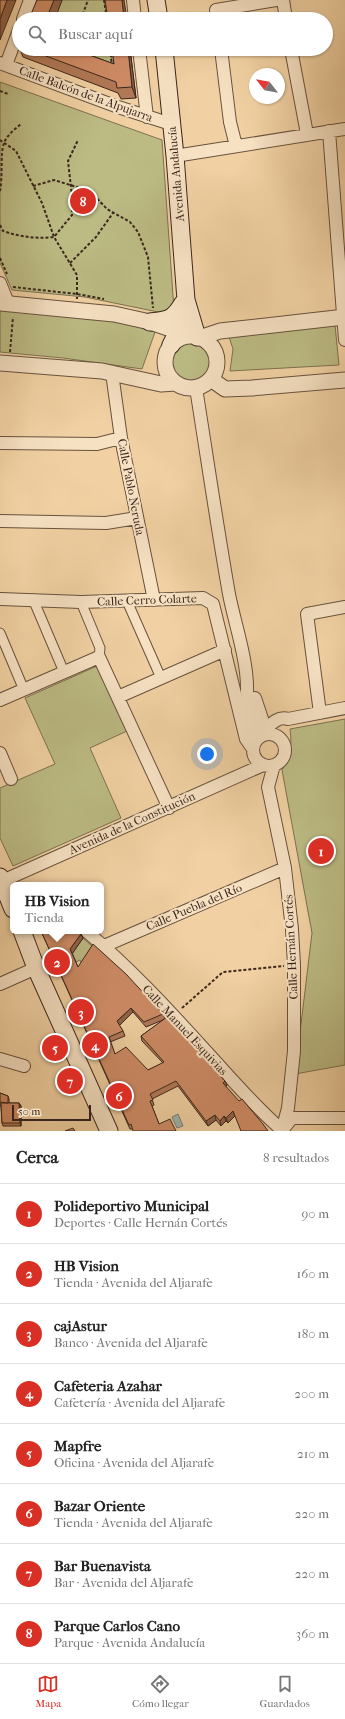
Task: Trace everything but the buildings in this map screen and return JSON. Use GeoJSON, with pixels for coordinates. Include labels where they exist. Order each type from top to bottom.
{"type":"FeatureCollection","features":[{"type":"Feature","properties":{"kind":"main road"},"geometry":{"type":"LineString","coordinates":[[156,0],[158,12]]}},
{"type":"Feature","properties":{"kind":"main road","name":"Avenida Andalucía"},"geometry":{"type":"LineString","coordinates":[[165,56],[175,156],[186,300],[187,338]]}},
{"type":"Feature","properties":{"kind":"main road"},"geometry":{"type":"LineString","coordinates":[[151,315],[169,320],[178,313],[186,300]]}},
{"type":"Feature","properties":{"kind":"main road"},"geometry":{"type":"LineString","coordinates":[[4,881],[10,900]]}},
{"type":"Feature","properties":{"kind":"main road"},"geometry":{"type":"LineString","coordinates":[[23,934],[36,968],[109,1131]]}},
{"type":"Feature","properties":{"kind":"street"},"geometry":{"type":"LineString","coordinates":[[26,12],[30,0]]}},
{"type":"Feature","properties":{"kind":"street"},"geometry":{"type":"LineString","coordinates":[[132,0],[134,12]]}},
{"type":"Feature","properties":{"kind":"street"},"geometry":{"type":"LineString","coordinates":[[216,12],[216,10],[276,0]]}},
{"type":"Feature","properties":{"kind":"street"},"geometry":{"type":"LineString","coordinates":[[283,0],[285,12]]}},
{"type":"Feature","properties":{"kind":"street"},"geometry":{"type":"LineString","coordinates":[[3,64],[12,45]]}},
{"type":"Feature","properties":{"kind":"street"},"geometry":{"type":"LineString","coordinates":[[140,56],[147,117]]}},
{"type":"Feature","properties":{"kind":"street"},"geometry":{"type":"LineString","coordinates":[[222,56],[230,122],[236,146]]}},
{"type":"Feature","properties":{"kind":"street"},"geometry":{"type":"LineString","coordinates":[[292,56],[307,134]]}},
{"type":"Feature","properties":{"kind":"street","name":"Calle Balcón de la Alpujarra"},"geometry":{"type":"LineString","coordinates":[[3,64],[147,117],[171,124]]}},
{"type":"Feature","properties":{"kind":"street"},"geometry":{"type":"LineString","coordinates":[[175,156],[345,128]]}},
{"type":"Feature","properties":{"kind":"street"},"geometry":{"type":"LineString","coordinates":[[329,131],[345,340]]}},
{"type":"Feature","properties":{"kind":"street"},"geometry":{"type":"LineString","coordinates":[[6,280],[7,303],[114,314],[151,315],[187,338],[205,340],[211,346],[215,354],[217,363],[215,371],[211,379],[204,385],[196,388],[182,387],[169,377],[165,365],[167,353],[187,338],[223,330],[344,317]]}},
{"type":"Feature","properties":{"kind":"street"},"geometry":{"type":"LineString","coordinates":[[5,358],[102,371],[161,384],[175,383]]}},
{"type":"Feature","properties":{"kind":"street","name":"Calle Pablo Neruda"},"geometry":{"type":"LineString","coordinates":[[112,373],[121,438],[154,600]]}},
{"type":"Feature","properties":{"kind":"street"},"geometry":{"type":"LineString","coordinates":[[211,379],[225,389],[345,380]]}},
{"type":"Feature","properties":{"kind":"street"},"geometry":{"type":"LineString","coordinates":[[196,388],[230,596],[248,685],[252,691],[264,737],[256,760],[268,765],[278,762],[284,752],[282,742],[264,737]]}},
{"type":"Feature","properties":{"kind":"street"},"geometry":{"type":"LineString","coordinates":[[0,443],[97,444],[121,438]]}},
{"type":"Feature","properties":{"kind":"street"},"geometry":{"type":"LineString","coordinates":[[0,522],[106,523],[137,518]]}},
{"type":"Feature","properties":{"kind":"street","name":"Calle Cerro Colarte"},"geometry":{"type":"LineString","coordinates":[[0,599],[33,599],[81,602],[203,598],[213,604],[246,739],[264,737]]}},
{"type":"Feature","properties":{"kind":"street"},"geometry":{"type":"LineString","coordinates":[[33,599],[64,672]]}},
{"type":"Feature","properties":{"kind":"street"},"geometry":{"type":"LineString","coordinates":[[127,601],[161,678]]}},
{"type":"Feature","properties":{"kind":"street"},"geometry":{"type":"LineString","coordinates":[[81,602],[100,648],[99,657],[169,808]]}},
{"type":"Feature","properties":{"kind":"street"},"geometry":{"type":"LineString","coordinates":[[320,713],[307,614],[345,607]]}},
{"type":"Feature","properties":{"kind":"street"},"geometry":{"type":"LineString","coordinates":[[0,633],[24,690]]}},
{"type":"Feature","properties":{"kind":"street"},"geometry":{"type":"LineString","coordinates":[[118,697],[225,650]]}},
{"type":"Feature","properties":{"kind":"street"},"geometry":{"type":"LineString","coordinates":[[0,700],[99,657]]}},
{"type":"Feature","properties":{"kind":"street"},"geometry":{"type":"LineString","coordinates":[[264,737],[288,719],[345,708]]}},
{"type":"Feature","properties":{"kind":"street"},"geometry":{"type":"LineString","coordinates":[[0,753],[11,779]]}},
{"type":"Feature","properties":{"kind":"street","name":"Avenida de la Constitución"},"geometry":{"type":"LineString","coordinates":[[4,881],[268,765]]}},
{"type":"Feature","properties":{"kind":"street","name":"Calle Hernán Cortés"},"geometry":{"type":"LineString","coordinates":[[268,765],[268,787],[285,868],[292,929],[294,965],[294,1051],[288,1108],[282,1131]]}},
{"type":"Feature","properties":{"kind":"street","name":"Calle Puebla del Río"},"geometry":{"type":"LineString","coordinates":[[104,946],[285,868]]}},
{"type":"Feature","properties":{"kind":"street","name":"Calle Manuel Esquivias"},"geometry":{"type":"LineString","coordinates":[[90,934],[104,946],[173,1015],[263,1113],[282,1131]]}},
{"type":"Feature","properties":{"kind":"street"},"geometry":{"type":"LineString","coordinates":[[0,984],[36,968]]}},
{"type":"Feature","properties":{"kind":"street"},"geometry":{"type":"LineString","coordinates":[[0,1059],[24,1066]]}},
{"type":"Feature","properties":{"kind":"street"},"geometry":{"type":"LineString","coordinates":[[282,1131],[292,1118],[345,1118]]}},
{"type":"Feature","properties":{"kind":"path"},"geometry":{"type":"LineString","coordinates":[[84,12],[88,0]]}},
{"type":"Feature","properties":{"kind":"path"},"geometry":{"type":"LineString","coordinates":[[104,0],[106,12]]}},
{"type":"Feature","properties":{"kind":"path"},"geometry":{"type":"LineString","coordinates":[[111,56],[112,67]]}},
{"type":"Feature","properties":{"kind":"path"},"geometry":{"type":"LineString","coordinates":[[0,90],[8,94]]}},
{"type":"Feature","properties":{"kind":"path"},"geometry":{"type":"LineString","coordinates":[[0,191],[2,180],[1,150],[4,143],[21,124]]}},
{"type":"Feature","properties":{"kind":"path"},"geometry":{"type":"LineString","coordinates":[[0,140],[16,151],[42,203],[54,237],[77,275],[77,310]]}},
{"type":"Feature","properties":{"kind":"path"},"geometry":{"type":"LineString","coordinates":[[0,226],[3,231],[19,236],[39,239],[54,237],[72,216],[72,196],[68,161],[78,140]]}},
{"type":"Feature","properties":{"kind":"path"},"geometry":{"type":"LineString","coordinates":[[33,186],[54,180],[90,190],[107,209],[130,222],[138,232],[148,256],[151,315]]}},
{"type":"Feature","properties":{"kind":"path"},"geometry":{"type":"LineString","coordinates":[[70,263],[96,237],[113,213]]}},
{"type":"Feature","properties":{"kind":"path"},"geometry":{"type":"LineString","coordinates":[[0,258],[6,280],[14,288],[77,294],[107,300]]}},
{"type":"Feature","properties":{"kind":"path"},"geometry":{"type":"LineString","coordinates":[[5,358],[7,303]]}},
{"type":"Feature","properties":{"kind":"path"},"geometry":{"type":"LineString","coordinates":[[173,1015],[223,972],[294,965]]}},
{"type":"Feature","properties":{"kind":"shaded area"},"geometry":{"type":"Polygon","coordinates":[[[62,0],[104,0],[106,12],[58,12],[62,0]]]}},
{"type":"Feature","properties":{"kind":"shaded area"},"geometry":{"type":"Polygon","coordinates":[[[83,56],[111,56],[113,67],[83,56]]]}},
{"type":"Feature","properties":{"kind":"shaded area"},"geometry":{"type":"Polygon","coordinates":[[[0,82],[162,140],[174,310],[163,313],[85,297],[12,290],[0,263],[0,82]]]}},
{"type":"Feature","properties":{"kind":"shaded area"},"geometry":{"type":"Polygon","coordinates":[[[0,309],[114,320],[155,332],[142,369],[63,358],[0,352],[0,309]]]}},
{"type":"Feature","properties":{"kind":"shaded area"},"geometry":{"type":"Polygon","coordinates":[[[335,325],[339,365],[230,371],[233,349],[229,337],[335,325]]]}},
{"type":"Feature","properties":{"kind":"shaded area"},"geometry":{"type":"Polygon","coordinates":[[[190,342],[198,344],[204,348],[208,354],[210,362],[208,370],[204,376],[198,380],[190,382],[182,380],[176,376],[172,370],[170,362],[172,354],[176,348],[182,344],[190,342]]]}},
{"type":"Feature","properties":{"kind":"shaded area"},"geometry":{"type":"Polygon","coordinates":[[[97,666],[127,731],[90,748],[121,818],[13,866],[0,838],[0,788],[55,764],[25,698],[97,666]]]}},
{"type":"Feature","properties":{"kind":"shaded area"},"geometry":{"type":"Polygon","coordinates":[[[345,719],[345,1065],[295,1074],[312,933],[282,770],[290,750],[290,729],[345,719]]]}},
{"type":"Feature","properties":{"kind":"shaded area"},"geometry":{"type":"Polygon","coordinates":[[[83,938],[95,949],[83,967],[80,960],[76,962],[72,954],[83,938]]]}},
{"type":"Feature","properties":{"kind":"water"},"geometry":{"type":"Polygon","coordinates":[[[178,1114],[183,1126],[177,1128],[172,1117],[178,1114]]]}},
{"type":"Feature","properties":{"kind":"place","name":"Parque Carlos Cano"},"geometry":{"type":"Point","coordinates":[83,201]}},
{"type":"Feature","properties":{"kind":"place","name":"Polideportivo Municipal"},"geometry":{"type":"Point","coordinates":[321,851]}},
{"type":"Feature","properties":{"kind":"place","name":"HB Vision"},"geometry":{"type":"Point","coordinates":[57,962]}},
{"type":"Feature","properties":{"kind":"place","name":"cajAstur"},"geometry":{"type":"Point","coordinates":[81,1012]}},
{"type":"Feature","properties":{"kind":"place","name":"Cafeteria Azahar"},"geometry":{"type":"Point","coordinates":[95,1045]}},
{"type":"Feature","properties":{"kind":"place","name":"Mapfre"},"geometry":{"type":"Point","coordinates":[55,1048]}},
{"type":"Feature","properties":{"kind":"place","name":"Bar Buenavista"},"geometry":{"type":"Point","coordinates":[70,1081]}},
{"type":"Feature","properties":{"kind":"place","name":"Bazar Oriente"},"geometry":{"type":"Point","coordinates":[119,1096]}}]}
